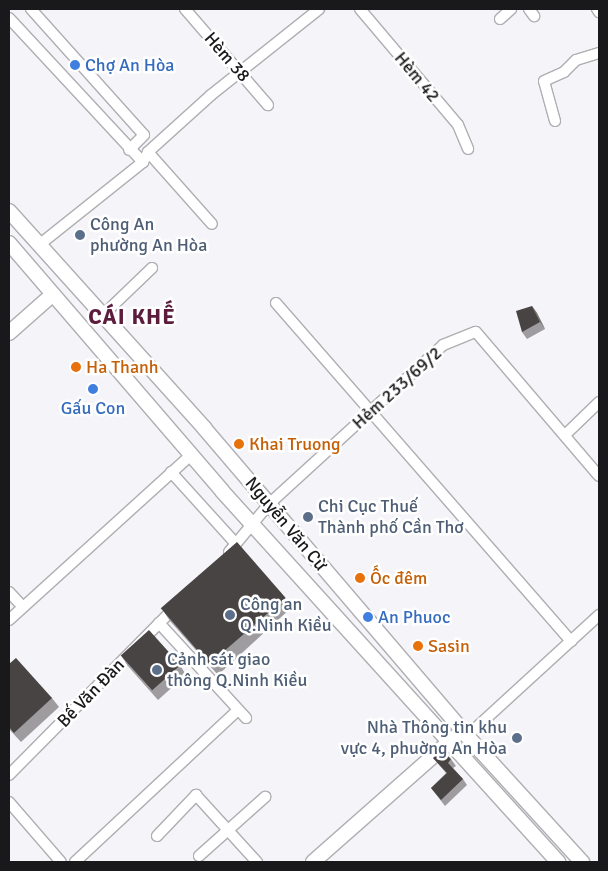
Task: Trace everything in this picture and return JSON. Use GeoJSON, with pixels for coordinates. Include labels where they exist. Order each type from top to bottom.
{"type":"FeatureCollection","features":[{"type":"Feature","properties":{"kind":"main road","name":"Nguyễn Văn Cừ"},"geometry":{"type":"LineString","coordinates":[[9,211],[269,504],[465,733],[582,862]]}},
{"type":"Feature","properties":{"kind":"main road","name":"Nguyễn Văn Cừ"},"geometry":{"type":"LineString","coordinates":[[9,243],[191,455],[255,524],[448,744],[558,862]]}},
{"type":"Feature","properties":{"kind":"main road"},"geometry":{"type":"LineString","coordinates":[[9,333],[52,295]]}},
{"type":"Feature","properties":{"kind":"main road"},"geometry":{"type":"LineString","coordinates":[[313,862],[448,744],[465,733]]}},
{"type":"Feature","properties":{"kind":"street"},"geometry":{"type":"LineString","coordinates":[[31,9],[144,135],[130,150]]}},
{"type":"Feature","properties":{"kind":"street","name":"Hèm 38"},"geometry":{"type":"LineString","coordinates":[[185,9],[268,106]]}},
{"type":"Feature","properties":{"kind":"street"},"geometry":{"type":"LineString","coordinates":[[39,245],[143,162],[148,152],[240,72],[318,9]]}},
{"type":"Feature","properties":{"kind":"street","name":"Hèm 42"},"geometry":{"type":"LineString","coordinates":[[360,9],[458,125],[468,149]]}},
{"type":"Feature","properties":{"kind":"street"},"geometry":{"type":"LineString","coordinates":[[500,19],[511,9]]}},
{"type":"Feature","properties":{"kind":"street"},"geometry":{"type":"LineString","coordinates":[[596,9],[599,12]]}},
{"type":"Feature","properties":{"kind":"street"},"geometry":{"type":"LineString","coordinates":[[9,18],[143,162]]}},
{"type":"Feature","properties":{"kind":"street"},"geometry":{"type":"LineString","coordinates":[[555,121],[544,82],[564,72],[576,60],[599,53]]}},
{"type":"Feature","properties":{"kind":"street"},"geometry":{"type":"LineString","coordinates":[[148,152],[212,224]]}},
{"type":"Feature","properties":{"kind":"street"},"geometry":{"type":"LineString","coordinates":[[103,315],[152,268]]}},
{"type":"Feature","properties":{"kind":"street"},"geometry":{"type":"LineString","coordinates":[[276,303],[571,641]]}},
{"type":"Feature","properties":{"kind":"street","name":"Hẻm 233/69/2"},"geometry":{"type":"LineString","coordinates":[[255,524],[269,504],[443,345],[476,332],[599,476]]}},
{"type":"Feature","properties":{"kind":"street"},"geometry":{"type":"LineString","coordinates":[[565,435],[599,402]]}},
{"type":"Feature","properties":{"kind":"street"},"geometry":{"type":"LineString","coordinates":[[9,620],[22,606],[191,455]]}},
{"type":"Feature","properties":{"kind":"street"},"geometry":{"type":"LineString","coordinates":[[172,472],[236,544]]}},
{"type":"Feature","properties":{"kind":"street"},"geometry":{"type":"LineString","coordinates":[[221,560],[255,524]]}},
{"type":"Feature","properties":{"kind":"street"},"geometry":{"type":"LineString","coordinates":[[9,592],[22,606]]}},
{"type":"Feature","properties":{"kind":"street","name":"Bế Văn Đàn"},"geometry":{"type":"LineString","coordinates":[[9,775],[180,602]]}},
{"type":"Feature","properties":{"kind":"street"},"geometry":{"type":"LineString","coordinates":[[465,733],[599,615]]}},
{"type":"Feature","properties":{"kind":"street"},"geometry":{"type":"LineString","coordinates":[[159,623],[246,718]]}},
{"type":"Feature","properties":{"kind":"street"},"geometry":{"type":"LineString","coordinates":[[75,862],[238,710]]}},
{"type":"Feature","properties":{"kind":"street"},"geometry":{"type":"LineString","coordinates":[[157,836],[196,794],[257,862]]}},
{"type":"Feature","properties":{"kind":"street"},"geometry":{"type":"LineString","coordinates":[[199,856],[265,797]]}},
{"type":"Feature","properties":{"kind":"street"},"geometry":{"type":"LineString","coordinates":[[9,802],[61,862]]}},
{"type":"Feature","properties":{"kind":"building"},"geometry":{"type":"Polygon","coordinates":[[[532,306],[540,322],[522,332],[516,311],[532,306]]]}},
{"type":"Feature","properties":{"kind":"building","name":"Công an Q.Ninh Kiều"},"geometry":{"type":"Polygon","coordinates":[[[237,542],[286,598],[209,664],[161,608],[237,542]]]}},
{"type":"Feature","properties":{"kind":"building","name":"Cảnh sát giao thông Q.Ninh Kiều"},"geometry":{"type":"Polygon","coordinates":[[[149,630],[180,665],[152,690],[121,655],[149,630]]]}},
{"type":"Feature","properties":{"kind":"building"},"geometry":{"type":"Polygon","coordinates":[[[16,658],[52,698],[14,733],[9,727],[9,664],[16,658]]]}},
{"type":"Feature","properties":{"kind":"building"},"geometry":{"type":"Polygon","coordinates":[[[442,750],[451,759],[448,763],[463,779],[441,800],[431,788],[447,773],[433,758],[442,750]]]}},
{"type":"Feature","properties":{"kind":"place","name":"Chợ An Hòa"},"geometry":{"type":"Point","coordinates":[75,65]}},
{"type":"Feature","properties":{"kind":"place","name":"Công An phường An Hòa"},"geometry":{"type":"Point","coordinates":[80,235]}},
{"type":"Feature","properties":{"kind":"place","name":"Ha Thanh"},"geometry":{"type":"Point","coordinates":[76,367]}},
{"type":"Feature","properties":{"kind":"place","name":"Gấu Con"},"geometry":{"type":"Point","coordinates":[93,389]}},
{"type":"Feature","properties":{"kind":"place","name":"Khai Truong"},"geometry":{"type":"Point","coordinates":[239,444]}},
{"type":"Feature","properties":{"kind":"place","name":"Chi Cục Thuế Thành phố Cần Thơ"},"geometry":{"type":"Point","coordinates":[308,517]}},
{"type":"Feature","properties":{"kind":"place","name":"Ốc đêm"},"geometry":{"type":"Point","coordinates":[360,578]}},
{"type":"Feature","properties":{"kind":"place","name":"Công an Q.Ninh Kiều"},"geometry":{"type":"Point","coordinates":[230,615]}},
{"type":"Feature","properties":{"kind":"place","name":"An Phuoc"},"geometry":{"type":"Point","coordinates":[368,617]}},
{"type":"Feature","properties":{"kind":"place","name":"Sasin"},"geometry":{"type":"Point","coordinates":[418,646]}},
{"type":"Feature","properties":{"kind":"place","name":"Cảnh sát giao thông Q.Ninh Kiều"},"geometry":{"type":"Point","coordinates":[157,670]}},
{"type":"Feature","properties":{"kind":"place","name":"Nhà Thông tin khu vực 4, phuờng An Hòa"},"geometry":{"type":"Point","coordinates":[517,738]}},
{"type":"Feature","properties":{"kind":"district","name":"CÁI KHẾ"},"geometry":{"type":"Point","coordinates":[132,317]}}]}
